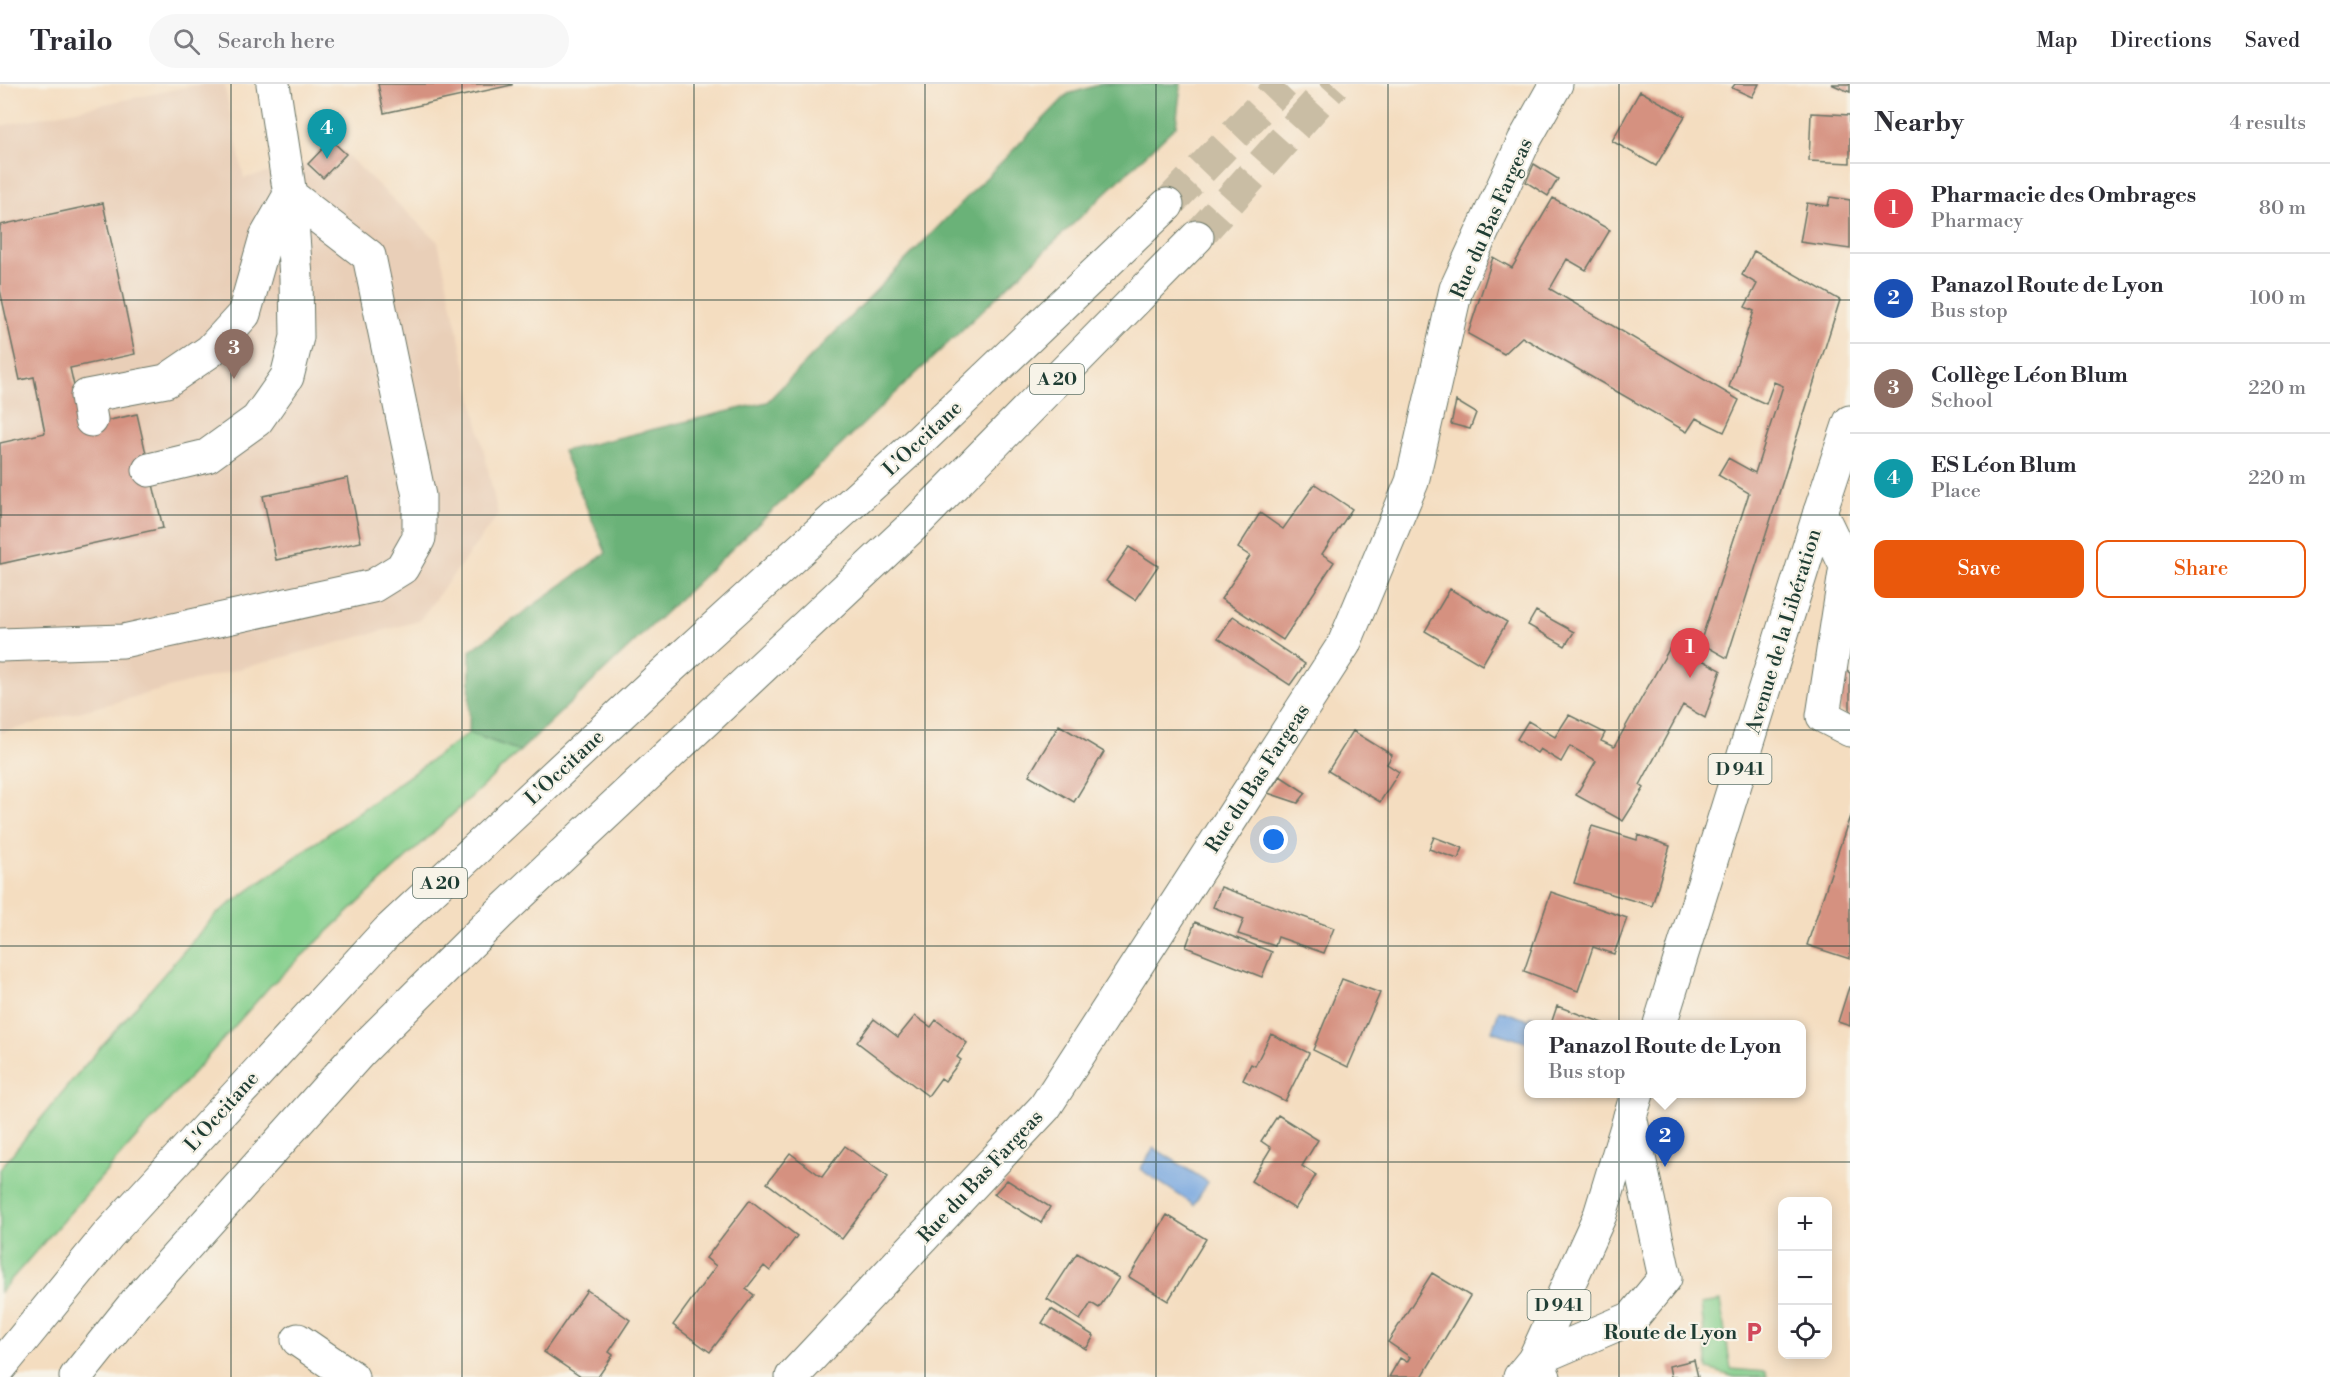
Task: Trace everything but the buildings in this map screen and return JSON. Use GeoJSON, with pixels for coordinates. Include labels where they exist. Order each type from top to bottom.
{"type":"FeatureCollection","features":[{"type":"Feature","properties":{"kind":"main road"},"geometry":{"type":"LineString","coordinates":[[149,470],[207,456],[257,420],[287,377],[297,337],[296,277],[290,195],[273,84]]}},
{"type":"Feature","properties":{"kind":"main road","name":"Rue du Bas Fargeas"},"geometry":{"type":"LineString","coordinates":[[792,1377],[1045,1107],[1344,644],[1412,482],[1456,289],[1524,141],[1556,84]]}},
{"type":"Feature","properties":{"kind":"main road"},"geometry":{"type":"LineString","coordinates":[[91,420],[87,396],[166,381],[210,351],[244,314],[266,237],[290,195]]}},
{"type":"Feature","properties":{"kind":"main road"},"geometry":{"type":"LineString","coordinates":[[0,645],[123,641],[373,586],[402,568],[419,538],[419,496],[369,256],[290,195]]}},
{"type":"Feature","properties":{"kind":"main road","name":"L'Occitane"},"geometry":{"type":"LineString","coordinates":[[0,1367],[108,1235],[388,931],[657,680],[921,440],[1167,205]]}},
{"type":"Feature","properties":{"kind":"main road","name":"A 20"},"geometry":{"type":"LineString","coordinates":[[75,1377],[136,1302],[360,1052],[498,915],[918,521],[1197,237]]}},
{"type":"Feature","properties":{"kind":"main road","name":"D 941"},"geometry":{"type":"LineString","coordinates":[[1820,512],[1850,422]]}},
{"type":"Feature","properties":{"kind":"main road"},"geometry":{"type":"LineString","coordinates":[[1820,512],[1846,566],[1823,716],[1850,730]]}},
{"type":"Feature","properties":{"kind":"main road","name":"Avenue de la Libération"},"geometry":{"type":"LineString","coordinates":[[1661,1020],[1820,512]]}},
{"type":"Feature","properties":{"kind":"main road"},"geometry":{"type":"LineString","coordinates":[[1532,1371],[1632,1318],[1665,1278],[1634,1105]]}},
{"type":"Feature","properties":{"kind":"main road","name":"D 941"},"geometry":{"type":"LineString","coordinates":[[1532,1371],[1600,1215],[1634,1105]]}},
{"type":"Feature","properties":{"kind":"main road"},"geometry":{"type":"LineString","coordinates":[[298,1341],[352,1377]]}},
{"type":"Feature","properties":{"kind":"shaded area"},"geometry":{"type":"Polygon","coordinates":[[[200,84],[224,84],[244,178],[308,164],[331,140],[438,242],[498,515],[419,621],[0,733],[0,126],[200,84]]]}},
{"type":"Feature","properties":{"kind":"green space"},"geometry":{"type":"Polygon","coordinates":[[[1102,84],[1181,84],[1176,126],[520,751],[469,733],[470,651],[606,553],[563,451],[767,402],[1068,94],[1102,84]]]}},
{"type":"Feature","properties":{"kind":"green space"},"geometry":{"type":"Polygon","coordinates":[[[469,733],[520,751],[270,986],[0,1292],[0,1169],[74,1078],[216,914],[469,733]]]}},
{"type":"Feature","properties":{"kind":"green space"},"geometry":{"type":"Polygon","coordinates":[[[1720,1301],[1731,1369],[1765,1372],[1767,1377],[1735,1377],[1708,1369],[1701,1304],[1720,1301]]]}},
{"type":"Feature","properties":{"kind":"water"},"geometry":{"type":"Polygon","coordinates":[[[1499,1010],[1529,1020],[1524,1020],[1524,1042],[1492,1031],[1499,1010]]]}},
{"type":"Feature","properties":{"kind":"water"},"geometry":{"type":"Polygon","coordinates":[[[1531,1016],[1541,1020],[1529,1020],[1531,1016]]]}},
{"type":"Feature","properties":{"kind":"water"},"geometry":{"type":"Polygon","coordinates":[[[1154,1148],[1208,1182],[1194,1205],[1140,1169],[1154,1148]]]}},
{"type":"Feature","properties":{"kind":"tunnel"},"geometry":{"type":"LineString","coordinates":[[1167,205],[1283,84]]}},
{"type":"Feature","properties":{"kind":"tunnel"},"geometry":{"type":"LineString","coordinates":[[1197,237],[1334,84]]}},
{"type":"Feature","properties":{"kind":"place","name":"ES Léon Blum"},"geometry":{"type":"Point","coordinates":[327,159]}},
{"type":"Feature","properties":{"kind":"place","name":"Collège Léon Blum"},"geometry":{"type":"Point","coordinates":[234,379]}},
{"type":"Feature","properties":{"kind":"place","name":"Pharmacie des Ombrages"},"geometry":{"type":"Point","coordinates":[1690,678]}},
{"type":"Feature","properties":{"kind":"place","name":"Panazol Route de Lyon"},"geometry":{"type":"Point","coordinates":[1665,1167]}},
{"type":"Feature","properties":{"kind":"place","name":"Route de Lyon"},"geometry":{"type":"Point","coordinates":[1754,1332]}}]}
